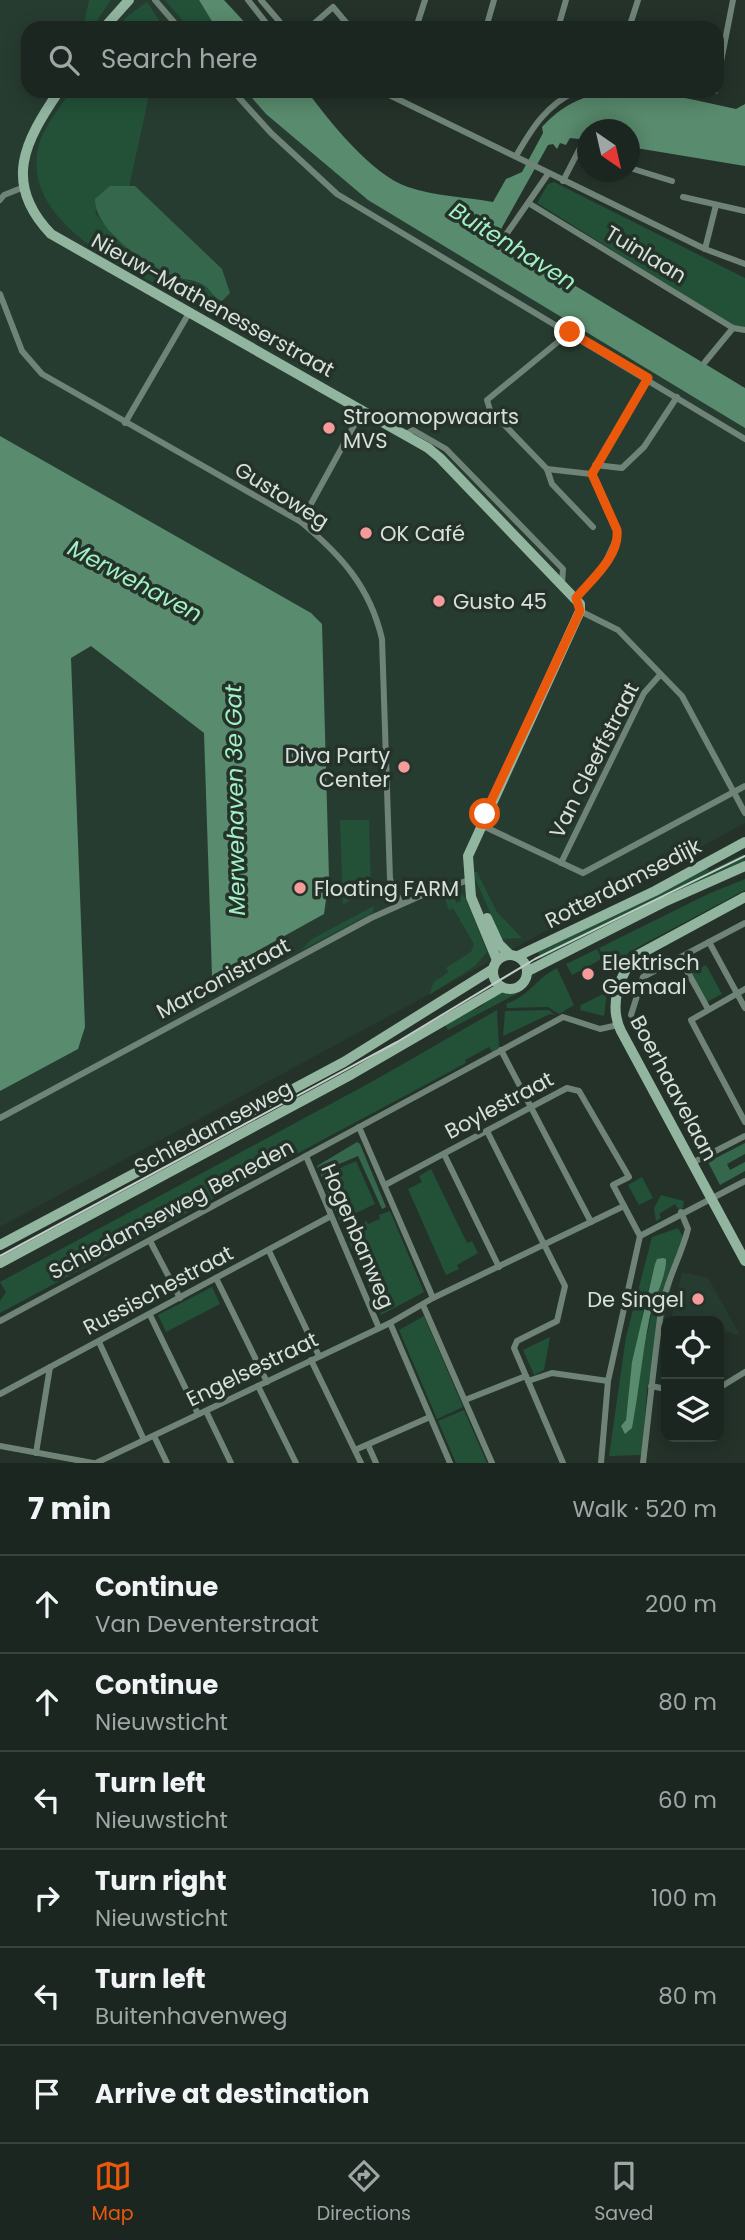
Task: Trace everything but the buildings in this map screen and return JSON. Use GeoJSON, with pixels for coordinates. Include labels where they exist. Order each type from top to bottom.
{"type":"FeatureCollection","features":[{"type":"Feature","properties":{"kind":"street"},"geometry":{"type":"LineString","coordinates":[[106,21],[120,0]]}},
{"type":"Feature","properties":{"kind":"street"},"geometry":{"type":"LineString","coordinates":[[109,21],[130,0]]}},
{"type":"Feature","properties":{"kind":"street"},"geometry":{"type":"LineString","coordinates":[[155,0],[173,21]]}},
{"type":"Feature","properties":{"kind":"street"},"geometry":{"type":"LineString","coordinates":[[248,0],[264,21]]}},
{"type":"Feature","properties":{"kind":"street"},"geometry":{"type":"LineString","coordinates":[[261,0],[279,21]]}},
{"type":"Feature","properties":{"kind":"street"},"geometry":{"type":"LineString","coordinates":[[418,21],[425,0]]}},
{"type":"Feature","properties":{"kind":"street"},"geometry":{"type":"LineString","coordinates":[[488,21],[494,0]]}},
{"type":"Feature","properties":{"kind":"street"},"geometry":{"type":"LineString","coordinates":[[560,21],[566,0]]}},
{"type":"Feature","properties":{"kind":"street"},"geometry":{"type":"LineString","coordinates":[[631,21],[638,0]]}},
{"type":"Feature","properties":{"kind":"street"},"geometry":{"type":"LineString","coordinates":[[724,46],[733,0]]}},
{"type":"Feature","properties":{"kind":"street"},"geometry":{"type":"LineString","coordinates":[[317,21],[333,7],[345,21]]}},
{"type":"Feature","properties":{"kind":"street"},"geometry":{"type":"LineString","coordinates":[[1,196],[24,187],[22,162],[27,141],[55,98]]}},
{"type":"Feature","properties":{"kind":"street"},"geometry":{"type":"LineString","coordinates":[[239,98],[271,133],[337,194],[648,378],[745,439]]}},
{"type":"Feature","properties":{"kind":"street"},"geometry":{"type":"LineString","coordinates":[[396,98],[705,249],[745,264]]}},
{"type":"Feature","properties":{"kind":"street"},"geometry":{"type":"LineString","coordinates":[[516,156],[538,122],[561,98]]}},
{"type":"Feature","properties":{"kind":"street"},"geometry":{"type":"LineString","coordinates":[[564,181],[577,154]]}},
{"type":"Feature","properties":{"kind":"street"},"geometry":{"type":"LineString","coordinates":[[640,171],[672,181]]}},
{"type":"Feature","properties":{"kind":"street"},"geometry":{"type":"LineString","coordinates":[[505,236],[521,211],[530,204],[548,174]]}},
{"type":"Feature","properties":{"kind":"street","name":"Nieuw-Mathenesserstraat"},"geometry":{"type":"LineString","coordinates":[[24,187],[33,212],[51,234],[440,458],[576,598],[580,611]]}},
{"type":"Feature","properties":{"kind":"street"},"geometry":{"type":"LineString","coordinates":[[684,197],[745,211]]}},
{"type":"Feature","properties":{"kind":"street","name":"Tuinlaan"},"geometry":{"type":"LineString","coordinates":[[530,204],[733,328],[745,330]]}},
{"type":"Feature","properties":{"kind":"street"},"geometry":{"type":"LineString","coordinates":[[705,249],[716,205]]}},
{"type":"Feature","properties":{"kind":"street","name":"Gustoweg"},"geometry":{"type":"LineString","coordinates":[[0,294],[15,335],[31,364],[55,383],[301,522],[347,564],[361,584],[377,619],[382,639],[390,879],[401,904]]}},
{"type":"Feature","properties":{"kind":"street"},"geometry":{"type":"LineString","coordinates":[[125,423],[189,313]]}},
{"type":"Feature","properties":{"kind":"street"},"geometry":{"type":"LineString","coordinates":[[705,362],[733,328]]}},
{"type":"Feature","properties":{"kind":"street"},"geometry":{"type":"LineString","coordinates":[[570,332],[487,400],[491,410],[547,469],[552,484],[593,527]]}},
{"type":"Feature","properties":{"kind":"street"},"geometry":{"type":"LineString","coordinates":[[576,598],[601,572],[618,534],[592,474],[648,378]]}},
{"type":"Feature","properties":{"kind":"street"},"geometry":{"type":"LineString","coordinates":[[595,465],[622,468],[644,446],[677,397]]}},
{"type":"Feature","properties":{"kind":"street"},"geometry":{"type":"LineString","coordinates":[[301,522],[362,411]]}},
{"type":"Feature","properties":{"kind":"street"},"geometry":{"type":"LineString","coordinates":[[547,469],[592,474]]}},
{"type":"Feature","properties":{"kind":"street"},"geometry":{"type":"LineString","coordinates":[[468,880],[499,944],[514,955],[528,971],[520,986],[502,987],[494,978],[495,965],[471,897],[468,880],[468,856],[580,611],[618,630],[682,696],[745,813]]}},
{"type":"Feature","properties":{"kind":"street","name":"Van Cleeffstraat"},"geometry":{"type":"LineString","coordinates":[[561,863],[644,693],[660,675]]}},
{"type":"Feature","properties":{"kind":"street"},"geometry":{"type":"LineString","coordinates":[[480,825],[583,873],[745,786]]}},
{"type":"Feature","properties":{"kind":"street","name":"Rotterdamsedijk"},"geometry":{"type":"LineString","coordinates":[[514,955],[655,891],[745,842]]}},
{"type":"Feature","properties":{"kind":"street","name":"Rotterdamsedijk"},"geometry":{"type":"LineString","coordinates":[[528,971],[664,902],[745,866]]}},
{"type":"Feature","properties":{"kind":"street","name":"Marconistraat"},"geometry":{"type":"LineString","coordinates":[[0,1118],[401,904],[468,880]]}},
{"type":"Feature","properties":{"kind":"street","name":"Boerhaavelaan"},"geometry":{"type":"LineString","coordinates":[[745,897],[638,955],[628,965],[614,1007],[618,1025],[745,1261]]}},
{"type":"Feature","properties":{"kind":"street"},"geometry":{"type":"LineString","coordinates":[[631,1015],[643,978],[745,923]]}},
{"type":"Feature","properties":{"kind":"street"},"geometry":{"type":"LineString","coordinates":[[709,943],[745,1008]]}},
{"type":"Feature","properties":{"kind":"street"},"geometry":{"type":"LineString","coordinates":[[495,965],[514,955]]}},
{"type":"Feature","properties":{"kind":"street"},"geometry":{"type":"LineString","coordinates":[[680,958],[708,1009]]}},
{"type":"Feature","properties":{"kind":"street","name":"Schiedamseweg"},"geometry":{"type":"LineString","coordinates":[[0,1245],[344,1062],[434,1007],[495,965]]}},
{"type":"Feature","properties":{"kind":"street","name":"Schiedamseweg"},"geometry":{"type":"LineString","coordinates":[[0,1262],[352,1074],[502,987]]}},
{"type":"Feature","properties":{"kind":"street"},"geometry":{"type":"LineString","coordinates":[[745,989],[708,1009],[691,1022],[745,1122]]}},
{"type":"Feature","properties":{"kind":"street","name":"Schiedamseweg Beneden"},"geometry":{"type":"LineString","coordinates":[[0,1321],[563,1017],[600,1030],[618,1025]]}},
{"type":"Feature","properties":{"kind":"street"},"geometry":{"type":"LineString","coordinates":[[501,1051],[591,1222]]}},
{"type":"Feature","properties":{"kind":"street","name":"Boylestraat"},"geometry":{"type":"LineString","coordinates":[[384,1185],[567,1088],[579,1091],[629,1177],[613,1185],[624,1206]]}},
{"type":"Feature","properties":{"kind":"street","name":"Hogenbanweg"},"geometry":{"type":"LineString","coordinates":[[359,1128],[433,1298]]}},
{"type":"Feature","properties":{"kind":"street"},"geometry":{"type":"LineString","coordinates":[[486,1131],[565,1286],[558,1321],[515,1344],[563,1463]]}},
{"type":"Feature","properties":{"kind":"street"},"geometry":{"type":"LineString","coordinates":[[692,1163],[745,1136]]}},
{"type":"Feature","properties":{"kind":"street"},"geometry":{"type":"LineString","coordinates":[[444,1154],[499,1266]]}},
{"type":"Feature","properties":{"kind":"street","name":"Hogenbanweg"},"geometry":{"type":"LineString","coordinates":[[306,1156],[379,1328]]}},
{"type":"Feature","properties":{"kind":"street"},"geometry":{"type":"LineString","coordinates":[[640,1236],[681,1212],[745,1181]]}},
{"type":"Feature","properties":{"kind":"street"},"geometry":{"type":"LineString","coordinates":[[601,1463],[608,1381],[640,1236],[624,1206]]}},
{"type":"Feature","properties":{"kind":"street","name":"Engelsestraat"},"geometry":{"type":"LineString","coordinates":[[0,1446],[95,1463],[390,1323],[433,1298],[624,1206]]}},
{"type":"Feature","properties":{"kind":"street"},"geometry":{"type":"LineString","coordinates":[[643,1463],[661,1311],[668,1281],[679,1261],[688,1229],[681,1212]]}},
{"type":"Feature","properties":{"kind":"street","name":"Russischestraat"},"geometry":{"type":"LineString","coordinates":[[0,1394],[331,1216]]}},
{"type":"Feature","properties":{"kind":"street"},"geometry":{"type":"LineString","coordinates":[[150,1241],[180,1298]]}},
{"type":"Feature","properties":{"kind":"street"},"geometry":{"type":"LineString","coordinates":[[269,1251],[319,1356]]}},
{"type":"Feature","properties":{"kind":"street"},"geometry":{"type":"LineString","coordinates":[[216,1278],[267,1382]]}},
{"type":"Feature","properties":{"kind":"street","name":"Hogenbanweg"},"geometry":{"type":"LineString","coordinates":[[423,1305],[492,1463]]}},
{"type":"Feature","properties":{"kind":"street"},"geometry":{"type":"LineString","coordinates":[[150,1315],[198,1415]]}},
{"type":"Feature","properties":{"kind":"street","name":"Hogenbanweg"},"geometry":{"type":"LineString","coordinates":[[390,1323],[450,1463]]}},
{"type":"Feature","properties":{"kind":"street"},"geometry":{"type":"LineString","coordinates":[[99,1342],[144,1440]]}},
{"type":"Feature","properties":{"kind":"street"},"geometry":{"type":"LineString","coordinates":[[312,1360],[361,1463]]}},
{"type":"Feature","properties":{"kind":"street"},"geometry":{"type":"LineString","coordinates":[[36,1453],[50,1367]]}},
{"type":"Feature","properties":{"kind":"street"},"geometry":{"type":"LineString","coordinates":[[724,1385],[745,1372]]}},
{"type":"Feature","properties":{"kind":"street"},"geometry":{"type":"LineString","coordinates":[[465,1400],[552,1373],[608,1381]]}},
{"type":"Feature","properties":{"kind":"street"},"geometry":{"type":"LineString","coordinates":[[258,1386],[296,1463]]}},
{"type":"Feature","properties":{"kind":"street"},"geometry":{"type":"LineString","coordinates":[[651,1386],[661,1388]]}},
{"type":"Feature","properties":{"kind":"street"},"geometry":{"type":"LineString","coordinates":[[206,1411],[231,1463]]}},
{"type":"Feature","properties":{"kind":"street"},"geometry":{"type":"LineString","coordinates":[[355,1450],[430,1417]]}},
{"type":"Feature","properties":{"kind":"street"},"geometry":{"type":"LineString","coordinates":[[153,1436],[167,1463]]}},
{"type":"Feature","properties":{"kind":"street"},"geometry":{"type":"LineString","coordinates":[[368,1445],[376,1463]]}},
{"type":"Feature","properties":{"kind":"shaded area"},"geometry":{"type":"Polygon","coordinates":[[[0,0],[188,0],[208,21],[21,21],[21,98],[281,98],[376,186],[745,408],[745,823],[0,1227],[0,0]]]}},
{"type":"Feature","properties":{"kind":"shaded area"},"geometry":{"type":"Polygon","coordinates":[[[89,0],[111,0],[97,21],[84,21],[89,0]]]}},
{"type":"Feature","properties":{"kind":"shaded area"},"geometry":{"type":"Polygon","coordinates":[[[165,0],[199,0],[212,21],[183,21],[165,0]]]}},
{"type":"Feature","properties":{"kind":"shaded area"},"geometry":{"type":"Polygon","coordinates":[[[147,2],[159,21],[124,21],[147,2]]]}},
{"type":"Feature","properties":{"kind":"shaded area"},"geometry":{"type":"Polygon","coordinates":[[[66,98],[148,98],[129,187],[110,186],[95,213],[116,239],[172,276],[205,285],[215,299],[222,301],[213,311],[125,268],[67,226],[47,201],[37,173],[40,141],[66,98]]]}},
{"type":"Feature","properties":{"kind":"shaded area"},"geometry":{"type":"Polygon","coordinates":[[[554,182],[745,278],[745,329],[735,327],[537,203],[548,184],[554,182]]]}},
{"type":"Feature","properties":{"kind":"shaded area"},"geometry":{"type":"Polygon","coordinates":[[[110,186],[135,186],[222,269],[230,293],[222,301],[219,300],[202,284],[171,275],[123,244],[103,223],[97,211],[95,199],[110,186]]]}},
{"type":"Feature","properties":{"kind":"shaded area"},"geometry":{"type":"Polygon","coordinates":[[[340,820],[369,820],[371,889],[343,904],[340,820]]]}},
{"type":"Feature","properties":{"kind":"shaded area"},"geometry":{"type":"Polygon","coordinates":[[[744,854],[745,861],[543,961],[537,951],[706,868],[709,871],[744,854]]]}},
{"type":"Feature","properties":{"kind":"shaded area"},"geometry":{"type":"Polygon","coordinates":[[[472,872],[477,872],[497,912],[522,938],[502,939],[472,872]]]}},
{"type":"Feature","properties":{"kind":"shaded area"},"geometry":{"type":"Polygon","coordinates":[[[745,879],[745,890],[629,952],[617,968],[608,964],[599,948],[708,894],[745,879]]]}},
{"type":"Feature","properties":{"kind":"shaded area"},"geometry":{"type":"Polygon","coordinates":[[[457,891],[465,897],[487,952],[475,966],[429,995],[434,982],[449,972],[446,968],[471,952],[474,944],[453,908],[449,910],[444,896],[454,892],[456,903],[461,901],[457,891]]]}},
{"type":"Feature","properties":{"kind":"shaded area"},"geometry":{"type":"Polygon","coordinates":[[[374,906],[372,913],[300,951],[312,939],[374,906]]]}},
{"type":"Feature","properties":{"kind":"shaded area"},"geometry":{"type":"Polygon","coordinates":[[[597,949],[604,963],[600,960],[572,975],[566,964],[597,949]]]}},
{"type":"Feature","properties":{"kind":"shaded area"},"geometry":{"type":"Polygon","coordinates":[[[706,965],[722,994],[705,1003],[690,974],[706,965]]]}},
{"type":"Feature","properties":{"kind":"shaded area"},"geometry":{"type":"Polygon","coordinates":[[[557,968],[574,1005],[559,1014],[548,1007],[507,1008],[506,1004],[522,996],[557,968]]]}},
{"type":"Feature","properties":{"kind":"shaded area"},"geometry":{"type":"Polygon","coordinates":[[[539,970],[520,992],[448,1030],[444,1023],[480,1007],[500,991],[521,989],[539,970]]]}},
{"type":"Feature","properties":{"kind":"shaded area"},"geometry":{"type":"Polygon","coordinates":[[[607,992],[604,1016],[580,1010],[581,1005],[607,992]]]}},
{"type":"Feature","properties":{"kind":"shaded area"},"geometry":{"type":"Polygon","coordinates":[[[497,1010],[499,1048],[492,1052],[489,1047],[465,1060],[466,1063],[0,1313],[0,1301],[6,1292],[0,1282],[375,1080],[497,1010]]]}},
{"type":"Feature","properties":{"kind":"shaded area"},"geometry":{"type":"Polygon","coordinates":[[[549,1010],[555,1015],[550,1014],[503,1036],[505,1011],[549,1010]]]}},
{"type":"Feature","properties":{"kind":"shaded area"},"geometry":{"type":"Polygon","coordinates":[[[357,1142],[386,1207],[382,1209],[358,1156],[325,1170],[347,1217],[341,1224],[317,1166],[357,1142]]]}},
{"type":"Feature","properties":{"kind":"shaded area"},"geometry":{"type":"Polygon","coordinates":[[[745,1143],[745,1154],[727,1164],[730,1170],[745,1162],[745,1171],[720,1185],[708,1162],[745,1143]]]}},
{"type":"Feature","properties":{"kind":"shaded area"},"geometry":{"type":"Polygon","coordinates":[[[356,1161],[375,1204],[347,1217],[327,1174],[356,1161]]]}},
{"type":"Feature","properties":{"kind":"shaded area"},"geometry":{"type":"Polygon","coordinates":[[[431,1169],[467,1243],[472,1241],[478,1253],[457,1265],[459,1269],[446,1275],[408,1189],[422,1182],[419,1176],[431,1169]]]}},
{"type":"Feature","properties":{"kind":"shaded area"},"geometry":{"type":"Polygon","coordinates":[[[642,1177],[653,1198],[639,1205],[628,1185],[642,1177]]]}},
{"type":"Feature","properties":{"kind":"shaded area"},"geometry":{"type":"Polygon","coordinates":[[[661,1195],[684,1201],[683,1208],[679,1210],[675,1204],[659,1214],[661,1218],[656,1221],[654,1208],[661,1195]]]}},
{"type":"Feature","properties":{"kind":"shaded area"},"geometry":{"type":"Polygon","coordinates":[[[390,1211],[424,1292],[381,1315],[345,1233],[366,1221],[368,1224],[380,1219],[379,1215],[390,1211]]]}},
{"type":"Feature","properties":{"kind":"shaded area"},"geometry":{"type":"Polygon","coordinates":[[[678,1228],[683,1237],[664,1316],[661,1316],[661,1330],[647,1390],[642,1455],[609,1456],[626,1337],[652,1237],[678,1228]],[[657,1259],[645,1301],[626,1420],[621,1426],[629,1432],[644,1348],[664,1271],[657,1259]]]}},
{"type":"Feature","properties":{"kind":"shaded area","name":"De Singel"},"geometry":{"type":"Polygon","coordinates":[[[682,1272],[708,1278],[740,1335],[724,1331],[724,1316],[672,1316],[682,1272]]]}},
{"type":"Feature","properties":{"kind":"shaded area"},"geometry":{"type":"Polygon","coordinates":[[[212,1287],[220,1304],[166,1332],[158,1315],[212,1287]]]}},
{"type":"Feature","properties":{"kind":"shaded area"},"geometry":{"type":"Polygon","coordinates":[[[424,1316],[463,1407],[437,1419],[399,1330],[424,1316]]]}},
{"type":"Feature","properties":{"kind":"shaded area"},"geometry":{"type":"Polygon","coordinates":[[[550,1337],[544,1370],[534,1375],[523,1350],[550,1337]]]}},
{"type":"Feature","properties":{"kind":"shaded area"},"geometry":{"type":"Polygon","coordinates":[[[464,1410],[487,1463],[456,1463],[438,1421],[464,1410]]]}},
{"type":"Feature","properties":{"kind":"water"},"geometry":{"type":"Polygon","coordinates":[[[199,0],[224,0],[244,21],[212,21],[199,0]]]}},
{"type":"Feature","properties":{"kind":"water","name":"Buitenhaven"},"geometry":{"type":"Polygon","coordinates":[[[252,98],[312,98],[352,146],[394,181],[428,192],[493,202],[506,179],[522,172],[543,133],[542,127],[563,109],[584,98],[685,98],[736,109],[745,104],[745,166],[640,149],[640,119],[577,119],[577,139],[570,138],[566,145],[560,143],[557,149],[553,144],[548,145],[500,231],[507,240],[559,276],[745,388],[745,428],[368,200],[266,114],[252,98]]]}},
{"type":"Feature","properties":{"kind":"water"},"geometry":{"type":"Polygon","coordinates":[[[0,436],[311,613],[322,624],[329,878],[324,914],[212,976],[204,733],[91,646],[71,658],[85,1027],[78,1049],[0,1091],[0,436]]]}},
{"type":"Feature","properties":{"kind":"water"},"geometry":{"type":"Polygon","coordinates":[[[657,1259],[666,1259],[666,1265],[650,1316],[632,1428],[625,1434],[621,1426],[626,1420],[632,1362],[655,1264],[657,1259]]]}},
{"type":"Feature","properties":{"kind":"tram line"},"geometry":{"type":"LineString","coordinates":[[0,1256],[397,1042],[535,959],[745,856]]}},
{"type":"Feature","properties":{"kind":"place","name":"Stroomopwaarts MVS"},"geometry":{"type":"Point","coordinates":[329,428]}},
{"type":"Feature","properties":{"kind":"place","name":"OK Café"},"geometry":{"type":"Point","coordinates":[366,533]}},
{"type":"Feature","properties":{"kind":"place","name":"Gusto 45"},"geometry":{"type":"Point","coordinates":[439,601]}},
{"type":"Feature","properties":{"kind":"place","name":"Diva Party Center"},"geometry":{"type":"Point","coordinates":[404,767]}},
{"type":"Feature","properties":{"kind":"place","name":"Floating FARM"},"geometry":{"type":"Point","coordinates":[300,888]}},
{"type":"Feature","properties":{"kind":"place","name":"Elektrisch Gemaal"},"geometry":{"type":"Point","coordinates":[588,974]}},
{"type":"Feature","properties":{"kind":"place","name":"De Singel"},"geometry":{"type":"Point","coordinates":[698,1299]}},
{"type":"Feature","properties":{"kind":"route"},"geometry":{"type":"LineString","coordinates":[[485,814],[581,610],[576,598],[601,572],[616,540],[617,530],[592,474],[648,378],[570,332]]}},
{"type":"Feature","properties":{"kind":"water label","name":"Merwehaven"},"geometry":{"type":"Point","coordinates":[135,581]}},
{"type":"Feature","properties":{"kind":"water label","name":"Merwehaven 3e Gat"},"geometry":{"type":"Point","coordinates":[235,800]}}]}
